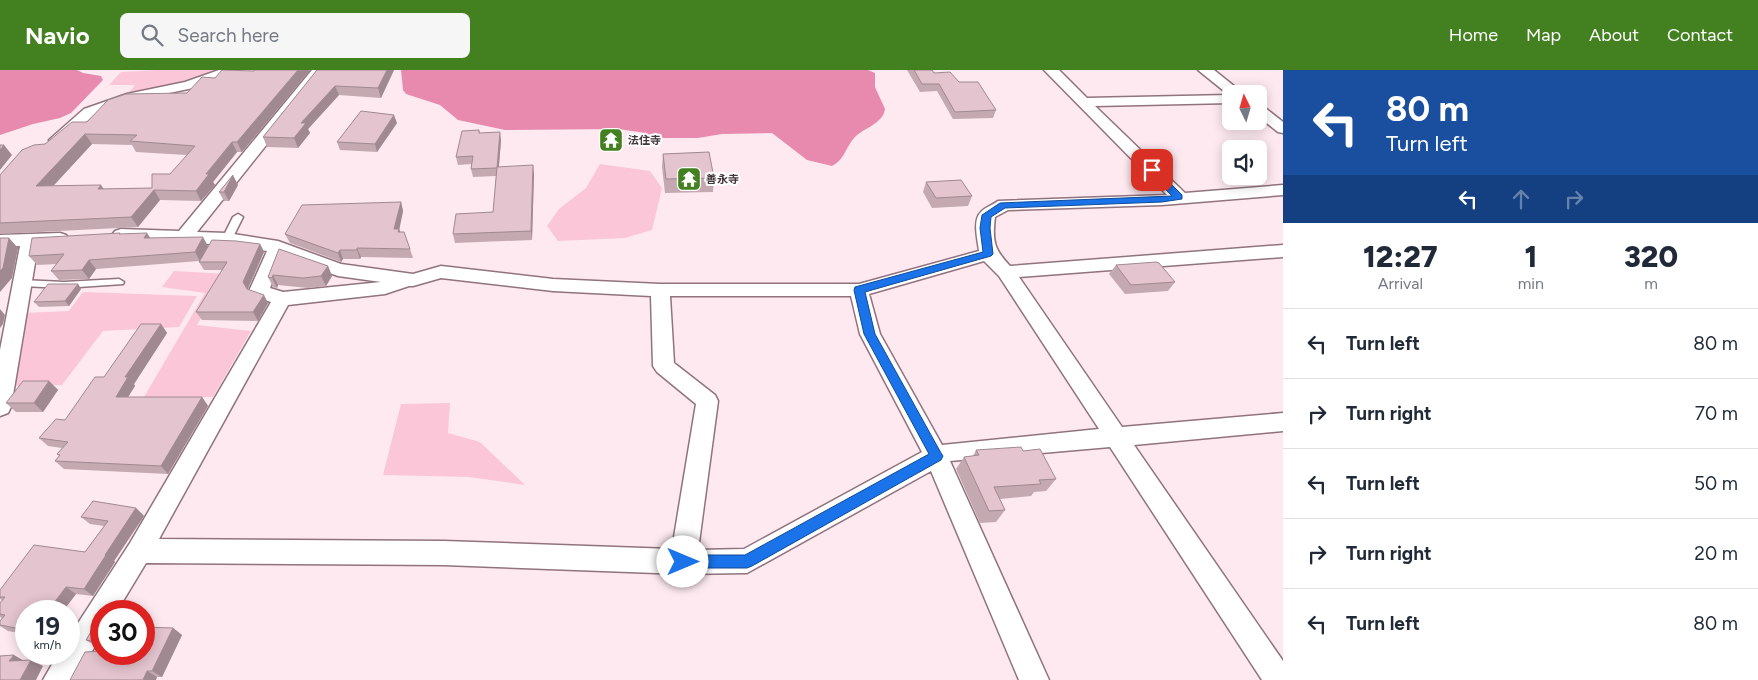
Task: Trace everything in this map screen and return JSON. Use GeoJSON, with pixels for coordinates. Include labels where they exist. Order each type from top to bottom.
{"type":"FeatureCollection","features":[{"type":"Feature","properties":{"kind":"street"},"geometry":{"type":"LineString","coordinates":[[47,145],[55,141],[89,112],[132,97],[188,85],[232,70]]}},
{"type":"Feature","properties":{"kind":"street"},"geometry":{"type":"LineString","coordinates":[[184,236],[319,70]]}},
{"type":"Feature","properties":{"kind":"street"},"geometry":{"type":"LineString","coordinates":[[1051,70],[1086,102],[1179,197]]}},
{"type":"Feature","properties":{"kind":"street"},"geometry":{"type":"LineString","coordinates":[[1205,70],[1225,85]]}},
{"type":"Feature","properties":{"kind":"street"},"geometry":{"type":"LineString","coordinates":[[1086,102],[1222,99]]}},
{"type":"Feature","properties":{"kind":"street"},"geometry":{"type":"LineString","coordinates":[[1268,117],[1283,129]]}},
{"type":"Feature","properties":{"kind":"street"},"geometry":{"type":"LineString","coordinates":[[1279,680],[1006,272],[988,254],[985,228],[987,215],[1004,205],[1162,200],[1179,197],[1283,190]]}},
{"type":"Feature","properties":{"kind":"street"},"geometry":{"type":"LineString","coordinates":[[104,236],[141,234],[227,239],[278,247],[338,270],[412,280]]}},
{"type":"Feature","properties":{"kind":"street"},"geometry":{"type":"LineString","coordinates":[[0,241],[76,238]]}},
{"type":"Feature","properties":{"kind":"street"},"geometry":{"type":"LineString","coordinates":[[0,407],[30,240]]}},
{"type":"Feature","properties":{"kind":"street"},"geometry":{"type":"LineString","coordinates":[[278,247],[259,291],[282,299],[385,288],[441,272],[552,285],[660,290],[859,290],[988,254]]}},
{"type":"Feature","properties":{"kind":"street"},"geometry":{"type":"LineString","coordinates":[[1006,272],[1283,251]]}},
{"type":"Feature","properties":{"kind":"street"},"geometry":{"type":"LineString","coordinates":[[660,290],[664,366],[707,401],[683,562]]}},
{"type":"Feature","properties":{"kind":"street"},"geometry":{"type":"LineString","coordinates":[[859,290],[870,334],[936,456],[1034,680]]}},
{"type":"Feature","properties":{"kind":"street"},"geometry":{"type":"LineString","coordinates":[[58,680],[139,551],[282,299]]}},
{"type":"Feature","properties":{"kind":"street"},"geometry":{"type":"LineString","coordinates":[[139,551],[444,553],[683,562],[747,561],[936,456],[949,452],[1283,422]]}},
{"type":"Feature","properties":{"kind":"lane"},"geometry":{"type":"LineString","coordinates":[[227,239],[238,217]]}},
{"type":"Feature","properties":{"kind":"lane"},"geometry":{"type":"LineString","coordinates":[[22,284],[64,285],[119,282]]}},
{"type":"Feature","properties":{"kind":"shaded area"},"geometry":{"type":"Polygon","coordinates":[[[0,70],[77,70],[101,76],[103,80],[71,113],[60,118],[33,124],[0,135],[0,70]]]}},
{"type":"Feature","properties":{"kind":"shaded area"},"geometry":{"type":"Polygon","coordinates":[[[228,70],[198,80],[126,97],[135,85],[109,85],[121,72],[228,70]]]}},
{"type":"Feature","properties":{"kind":"shaded area"},"geometry":{"type":"Polygon","coordinates":[[[401,70],[868,70],[875,73],[875,87],[885,109],[881,118],[858,134],[842,157],[832,166],[807,160],[772,133],[722,134],[698,138],[659,138],[639,132],[618,129],[505,130],[458,120],[440,105],[406,94],[403,90],[401,70]]]}},
{"type":"Feature","properties":{"kind":"shaded area"},"geometry":{"type":"Polygon","coordinates":[[[600,164],[650,171],[662,188],[652,230],[625,238],[558,241],[547,226],[559,209],[586,188],[600,164]]]}},
{"type":"Feature","properties":{"kind":"shaded area"},"geometry":{"type":"Polygon","coordinates":[[[174,271],[228,274],[197,325],[251,331],[213,397],[144,397],[205,293],[162,287],[174,271]]]}},
{"type":"Feature","properties":{"kind":"shaded area"},"geometry":{"type":"Polygon","coordinates":[[[83,292],[197,296],[179,327],[103,331],[62,385],[9,386],[23,313],[69,311],[83,292]]]}},
{"type":"Feature","properties":{"kind":"shaded area"},"geometry":{"type":"Polygon","coordinates":[[[450,403],[448,433],[480,442],[525,485],[469,477],[383,475],[401,404],[450,403]]]}},
{"type":"Feature","properties":{"kind":"building"},"geometry":{"type":"Polygon","coordinates":[[[222,70],[298,70],[237,142],[232,142],[206,174],[209,174],[196,191],[154,190],[131,217],[0,223],[0,175],[22,150],[34,145],[45,144],[72,122],[87,122],[108,100],[126,94],[187,93],[202,77],[215,78],[222,70]],[[85,134],[36,186],[101,185],[98,189],[152,188],[152,174],[170,174],[195,146],[130,141],[137,135],[85,134]]]}},
{"type":"Feature","properties":{"kind":"building"},"geometry":{"type":"Polygon","coordinates":[[[317,70],[387,70],[378,88],[335,86],[301,123],[306,123],[294,138],[263,137],[317,70]]]}},
{"type":"Feature","properties":{"kind":"building"},"geometry":{"type":"Polygon","coordinates":[[[914,70],[932,70],[934,73],[950,72],[959,82],[978,82],[996,110],[955,112],[939,84],[922,84],[914,70]]]}},
{"type":"Feature","properties":{"kind":"building"},"geometry":{"type":"Polygon","coordinates":[[[361,111],[394,115],[375,144],[337,142],[361,111]]]}},
{"type":"Feature","properties":{"kind":"building"},"geometry":{"type":"Polygon","coordinates":[[[479,130],[479,133],[500,132],[497,168],[471,169],[473,156],[456,157],[462,131],[479,130]]]}},
{"type":"Feature","properties":{"kind":"building"},"geometry":{"type":"Polygon","coordinates":[[[709,152],[714,178],[666,179],[663,154],[709,152]]]}},
{"type":"Feature","properties":{"kind":"building"},"geometry":{"type":"Polygon","coordinates":[[[533,165],[531,231],[453,234],[456,214],[493,212],[497,167],[533,165]]]}},
{"type":"Feature","properties":{"kind":"building"},"geometry":{"type":"Polygon","coordinates":[[[233,175],[224,192],[219,192],[233,175]]]}},
{"type":"Feature","properties":{"kind":"building"},"geometry":{"type":"Polygon","coordinates":[[[961,180],[972,196],[936,198],[926,182],[961,180]]]}},
{"type":"Feature","properties":{"kind":"building"},"geometry":{"type":"Polygon","coordinates":[[[401,202],[394,229],[399,229],[398,232],[404,232],[410,249],[357,248],[357,250],[340,250],[338,253],[285,234],[302,205],[401,202]]]}},
{"type":"Feature","properties":{"kind":"building"},"geometry":{"type":"Polygon","coordinates":[[[147,233],[144,238],[203,237],[195,252],[89,260],[82,270],[51,271],[64,254],[29,256],[32,238],[147,233]]]}},
{"type":"Feature","properties":{"kind":"building"},"geometry":{"type":"Polygon","coordinates":[[[0,238],[9,238],[3,268],[0,271],[0,238]]]}},
{"type":"Feature","properties":{"kind":"building"},"geometry":{"type":"Polygon","coordinates":[[[212,240],[260,244],[243,282],[247,289],[264,295],[253,312],[196,312],[227,262],[199,262],[212,240]]]}},
{"type":"Feature","properties":{"kind":"building"},"geometry":{"type":"Polygon","coordinates":[[[279,249],[328,266],[321,276],[303,278],[273,275],[272,278],[268,277],[279,249]]]}},
{"type":"Feature","properties":{"kind":"building"},"geometry":{"type":"Polygon","coordinates":[[[1156,262],[1175,282],[1131,285],[1116,265],[1156,262]]]}},
{"type":"Feature","properties":{"kind":"building"},"geometry":{"type":"Polygon","coordinates":[[[48,284],[78,284],[65,301],[34,302],[48,284]]]}},
{"type":"Feature","properties":{"kind":"building"},"geometry":{"type":"Polygon","coordinates":[[[141,324],[161,324],[125,377],[128,377],[116,397],[202,397],[161,466],[55,461],[60,455],[57,454],[68,442],[39,438],[56,419],[65,420],[95,377],[104,377],[141,324]]]}},
{"type":"Feature","properties":{"kind":"building"},"geometry":{"type":"Polygon","coordinates":[[[23,381],[49,381],[34,403],[6,403],[23,381]]]}},
{"type":"Feature","properties":{"kind":"building"},"geometry":{"type":"Polygon","coordinates":[[[1021,447],[1023,451],[1040,449],[1056,479],[1039,480],[1041,484],[994,487],[1005,510],[989,511],[964,457],[979,455],[976,450],[1021,447]]]}},
{"type":"Feature","properties":{"kind":"building"},"geometry":{"type":"Polygon","coordinates":[[[93,501],[136,508],[84,589],[66,587],[56,600],[15,600],[15,628],[0,625],[0,621],[5,615],[0,614],[0,603],[5,597],[0,597],[0,590],[34,545],[85,552],[108,521],[81,517],[93,501]]]}},
{"type":"Feature","properties":{"kind":"building"},"geometry":{"type":"Polygon","coordinates":[[[155,627],[173,628],[155,665],[155,627]]]}},
{"type":"Feature","properties":{"kind":"building"},"geometry":{"type":"Polygon","coordinates":[[[85,652],[90,652],[90,665],[155,665],[152,671],[147,671],[143,680],[70,680],[78,665],[80,665],[85,652]]]}},
{"type":"Feature","properties":{"kind":"building"},"geometry":{"type":"Polygon","coordinates":[[[14,655],[9,661],[15,661],[15,665],[28,665],[20,680],[0,680],[0,656],[14,655]]]}},
{"type":"Feature","properties":{"kind":"place","name":"法住寺"},"geometry":{"type":"Point","coordinates":[611,140]}},
{"type":"Feature","properties":{"kind":"place","name":"善永寺"},"geometry":{"type":"Point","coordinates":[689,179]}},
{"type":"Feature","properties":{"kind":"route"},"geometry":{"type":"LineString","coordinates":[[683,562],[747,561],[936,456],[870,334],[859,290],[988,254],[985,228],[987,215],[1004,205],[1162,200],[1179,197],[1152,170]]}}]}
